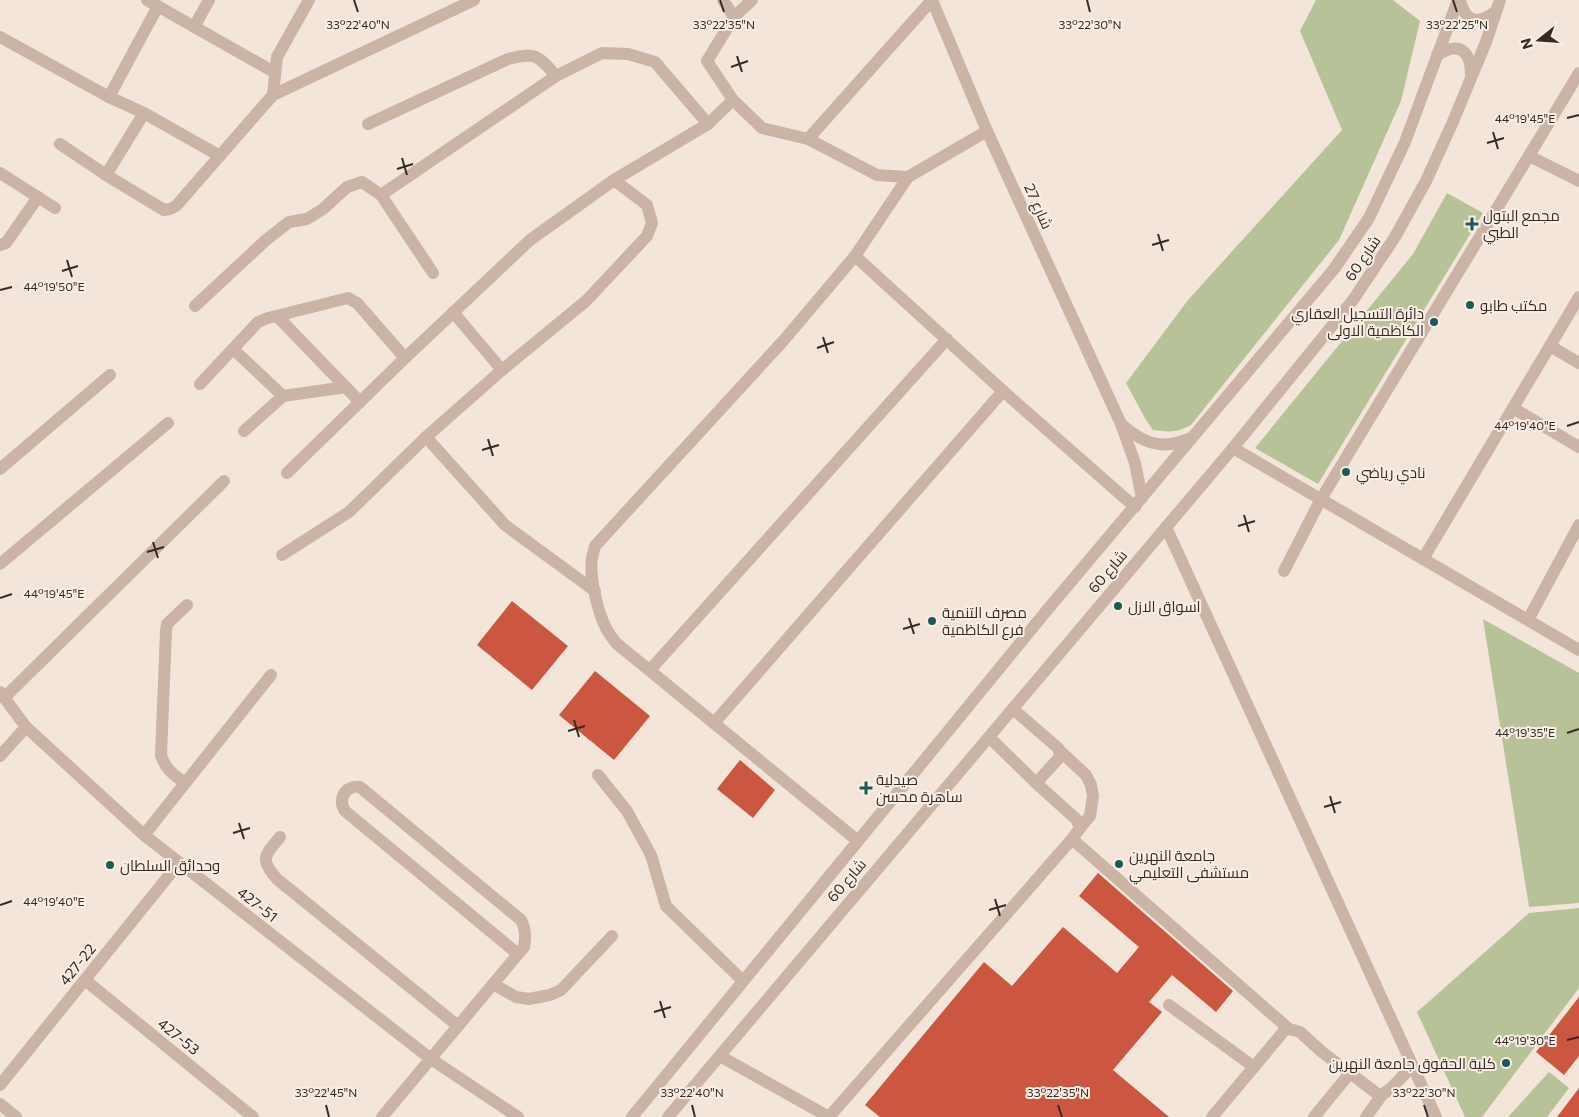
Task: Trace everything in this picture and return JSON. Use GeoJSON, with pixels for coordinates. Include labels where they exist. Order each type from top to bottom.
{"type":"FeatureCollection","features":[{"type":"Feature","properties":{"kind":"street"},"geometry":{"type":"LineString","coordinates":[[194,26],[208,0]]}},
{"type":"Feature","properties":{"kind":"street"},"geometry":{"type":"LineString","coordinates":[[273,95],[277,57],[309,0]]}},
{"type":"Feature","properties":{"kind":"street"},"geometry":{"type":"LineString","coordinates":[[60,144],[106,175],[164,210],[170,210],[176,206],[273,95],[474,0]]}},
{"type":"Feature","properties":{"kind":"street"},"geometry":{"type":"LineString","coordinates":[[723,0],[734,17]]}},
{"type":"Feature","properties":{"kind":"street"},"geometry":{"type":"LineString","coordinates":[[752,0],[734,17],[707,61],[733,100],[762,128],[808,139],[877,176],[908,177]]}},
{"type":"Feature","properties":{"kind":"street"},"geometry":{"type":"LineString","coordinates":[[808,139],[932,0]]}},
{"type":"Feature","properties":{"kind":"street","name":"شارع 27"},"geometry":{"type":"LineString","coordinates":[[932,0],[987,131],[1120,424],[1135,463],[1139,502]]}},
{"type":"Feature","properties":{"kind":"street"},"geometry":{"type":"LineString","coordinates":[[1459,0],[1465,14],[1471,19],[1482,20],[1498,6]]}},
{"type":"Feature","properties":{"kind":"street","name":"شارع 60"},"geometry":{"type":"LineString","coordinates":[[632,1117],[1048,609],[1334,269],[1369,218],[1405,142],[1459,0]]}},
{"type":"Feature","properties":{"kind":"street"},"geometry":{"type":"LineString","coordinates":[[109,97],[152,3],[274,72]]}},
{"type":"Feature","properties":{"kind":"street","name":"شارع 60"},"geometry":{"type":"LineString","coordinates":[[668,1117],[1233,448],[1353,300],[1395,237],[1426,181],[1486,42],[1498,6]]}},
{"type":"Feature","properties":{"kind":"street"},"geometry":{"type":"LineString","coordinates":[[0,36],[220,156]]}},
{"type":"Feature","properties":{"kind":"street"},"geometry":{"type":"LineString","coordinates":[[1437,54],[1451,48],[1462,50],[1467,55],[1471,64],[1470,78]]}},
{"type":"Feature","properties":{"kind":"street"},"geometry":{"type":"LineString","coordinates":[[381,195],[556,76],[602,53],[628,54],[655,62],[708,124]]}},
{"type":"Feature","properties":{"kind":"street"},"geometry":{"type":"LineString","coordinates":[[368,124],[508,60],[524,55],[535,56],[542,60],[556,76]]}},
{"type":"Feature","properties":{"kind":"street"},"geometry":{"type":"LineString","coordinates":[[1284,571],[1321,500],[1579,73]]}},
{"type":"Feature","properties":{"kind":"street"},"geometry":{"type":"LineString","coordinates":[[288,474],[405,358],[530,240],[614,180],[708,124],[733,100]]}},
{"type":"Feature","properties":{"kind":"street"},"geometry":{"type":"LineString","coordinates":[[106,175],[144,114]]}},
{"type":"Feature","properties":{"kind":"street"},"geometry":{"type":"LineString","coordinates":[[858,841],[616,643],[602,620],[595,591],[592,558],[595,546],[784,340],[855,256],[908,177],[987,131]]}},
{"type":"Feature","properties":{"kind":"street"},"geometry":{"type":"LineString","coordinates":[[1529,156],[1579,181]]}},
{"type":"Feature","properties":{"kind":"street"},"geometry":{"type":"LineString","coordinates":[[0,172],[56,208]]}},
{"type":"Feature","properties":{"kind":"street"},"geometry":{"type":"LineString","coordinates":[[282,555],[350,512],[426,437],[502,370],[586,301],[647,236],[652,223],[647,204],[614,180]]}},
{"type":"Feature","properties":{"kind":"street"},"geometry":{"type":"LineString","coordinates":[[195,306],[266,240],[289,222],[307,219],[323,209],[346,187],[362,182],[381,195],[433,273]]}},
{"type":"Feature","properties":{"kind":"street"},"geometry":{"type":"LineString","coordinates":[[0,245],[6,243],[38,197]]}},
{"type":"Feature","properties":{"kind":"street"},"geometry":{"type":"LineString","coordinates":[[855,256],[1003,391],[1139,502]]}},
{"type":"Feature","properties":{"kind":"street"},"geometry":{"type":"LineString","coordinates":[[1423,559],[1579,297]]}},
{"type":"Feature","properties":{"kind":"street"},"geometry":{"type":"LineString","coordinates":[[200,384],[258,322],[348,298],[357,302],[405,358]]}},
{"type":"Feature","properties":{"kind":"street"},"geometry":{"type":"LineString","coordinates":[[453,312],[502,370]]}},
{"type":"Feature","properties":{"kind":"street"},"geometry":{"type":"LineString","coordinates":[[277,316],[360,402]]}},
{"type":"Feature","properties":{"kind":"street"},"geometry":{"type":"LineString","coordinates":[[650,670],[947,339]]}},
{"type":"Feature","properties":{"kind":"street"},"geometry":{"type":"LineString","coordinates":[[1550,346],[1579,363]]}},
{"type":"Feature","properties":{"kind":"street"},"geometry":{"type":"LineString","coordinates":[[233,349],[283,396]]}},
{"type":"Feature","properties":{"kind":"street"},"geometry":{"type":"LineString","coordinates":[[0,469],[110,375]]}},
{"type":"Feature","properties":{"kind":"street"},"geometry":{"type":"LineString","coordinates":[[244,431],[283,396],[346,387]]}},
{"type":"Feature","properties":{"kind":"street"},"geometry":{"type":"LineString","coordinates":[[714,723],[1003,391]]}},
{"type":"Feature","properties":{"kind":"street"},"geometry":{"type":"LineString","coordinates":[[1513,408],[1579,447]]}},
{"type":"Feature","properties":{"kind":"street"},"geometry":{"type":"LineString","coordinates":[[0,564],[168,422]]}},
{"type":"Feature","properties":{"kind":"street"},"geometry":{"type":"LineString","coordinates":[[1120,424],[1138,437],[1152,443],[1171,444],[1191,438]]}},
{"type":"Feature","properties":{"kind":"street"},"geometry":{"type":"LineString","coordinates":[[426,437],[506,525],[595,591]]}},
{"type":"Feature","properties":{"kind":"street"},"geometry":{"type":"LineString","coordinates":[[1233,448],[1579,650]]}},
{"type":"Feature","properties":{"kind":"street"},"geometry":{"type":"LineString","coordinates":[[2,695],[224,481]]}},
{"type":"Feature","properties":{"kind":"street"},"geometry":{"type":"LineString","coordinates":[[1528,620],[1579,525]]}},
{"type":"Feature","properties":{"kind":"street"},"geometry":{"type":"LineString","coordinates":[[1166,527],[1436,1117]]}},
{"type":"Feature","properties":{"kind":"street"},"geometry":{"type":"LineString","coordinates":[[185,783],[168,770],[161,755],[167,624],[187,605]]}},
{"type":"Feature","properties":{"kind":"street"},"geometry":{"type":"LineString","coordinates":[[144,835],[271,675]]}},
{"type":"Feature","properties":{"kind":"street","name":"427-51"},"geometry":{"type":"LineString","coordinates":[[2,695],[26,727],[144,835],[431,1059],[518,1117]]}},
{"type":"Feature","properties":{"kind":"street"},"geometry":{"type":"LineString","coordinates":[[720,1056],[829,1117],[1072,839],[1090,816],[1093,796],[1091,785],[1086,775],[1012,708]]}},
{"type":"Feature","properties":{"kind":"street"},"geometry":{"type":"LineString","coordinates":[[0,756],[26,727]]}},
{"type":"Feature","properties":{"kind":"street"},"geometry":{"type":"LineString","coordinates":[[989,736],[1036,783],[1076,819],[1080,828]]}},
{"type":"Feature","properties":{"kind":"street"},"geometry":{"type":"LineString","coordinates":[[1036,783],[1059,758],[1060,751]]}},
{"type":"Feature","properties":{"kind":"street"},"geometry":{"type":"LineString","coordinates":[[598,775],[627,811],[651,855],[666,906],[743,981]]}},
{"type":"Feature","properties":{"kind":"street"},"geometry":{"type":"LineString","coordinates":[[382,1117],[524,947],[524,927],[520,920],[360,787],[354,786],[346,790],[342,796],[342,805],[345,811],[518,954]]}},
{"type":"Feature","properties":{"kind":"street"},"geometry":{"type":"LineString","coordinates":[[280,837],[267,853],[266,860],[269,870],[277,879],[458,1026]]}},
{"type":"Feature","properties":{"kind":"street"},"geometry":{"type":"LineString","coordinates":[[1072,839],[1289,1029],[1300,1032],[1376,1094],[1382,1095]]}},
{"type":"Feature","properties":{"kind":"street","name":"427-22"},"geometry":{"type":"LineString","coordinates":[[0,1085],[179,863]]}},
{"type":"Feature","properties":{"kind":"street"},"geometry":{"type":"LineString","coordinates":[[493,984],[516,996],[529,999],[550,995],[561,990],[612,936]]}},
{"type":"Feature","properties":{"kind":"street","name":"427-53"},"geometry":{"type":"LineString","coordinates":[[84,980],[253,1117]]}},
{"type":"Feature","properties":{"kind":"street"},"geometry":{"type":"LineString","coordinates":[[1169,1005],[1254,1067]]}},
{"type":"Feature","properties":{"kind":"street"},"geometry":{"type":"LineString","coordinates":[[1212,1117],[1284,1032],[1289,1029]]}},
{"type":"Feature","properties":{"kind":"street"},"geometry":{"type":"LineString","coordinates":[[1366,1117],[1382,1095],[1412,1066]]}},
{"type":"Feature","properties":{"kind":"street"},"geometry":{"type":"LineString","coordinates":[[1314,1117],[1350,1073]]}},
{"type":"Feature","properties":{"kind":"street"},"geometry":{"type":"LineString","coordinates":[[0,1104],[16,1117]]}},
{"type":"Feature","properties":{"kind":"green space"},"geometry":{"type":"Polygon","coordinates":[[[1316,0],[1393,0],[1420,21],[1401,101],[1339,240],[1191,425],[1173,431],[1153,430],[1126,383],[1188,300],[1342,130],[1300,31],[1316,0]]]}},
{"type":"Feature","properties":{"kind":"green space"},"geometry":{"type":"Polygon","coordinates":[[[1447,193],[1483,213],[1318,484],[1255,448],[1413,254],[1447,193]]]}},
{"type":"Feature","properties":{"kind":"green space"},"geometry":{"type":"Polygon","coordinates":[[[1483,619],[1579,673],[1579,903],[1529,907],[1483,619]]]}},
{"type":"Feature","properties":{"kind":"green space","name":"كلية الحقوق جامعة النهرين"},"geometry":{"type":"Polygon","coordinates":[[[1579,908],[1579,988],[1482,1117],[1465,1117],[1417,1012],[1529,913],[1579,908]]]}},
{"type":"Feature","properties":{"kind":"green space"},"geometry":{"type":"Polygon","coordinates":[[[1549,1072],[1569,1088],[1547,1117],[1508,1117],[1549,1072]]]}},
{"type":"Feature","properties":{"kind":"building"},"geometry":{"type":"Polygon","coordinates":[[[512,601],[568,646],[532,690],[477,645],[512,601]]]}},
{"type":"Feature","properties":{"kind":"building"},"geometry":{"type":"Polygon","coordinates":[[[595,671],[650,716],[614,760],[559,715],[595,671]]]}},
{"type":"Feature","properties":{"kind":"building"},"geometry":{"type":"Polygon","coordinates":[[[740,760],[775,790],[753,818],[717,789],[740,760]]]}},
{"type":"Feature","properties":{"kind":"building"},"geometry":{"type":"Polygon","coordinates":[[[1098,873],[1233,991],[1216,1012],[1172,975],[1149,1002],[1162,1012],[1113,1070],[1169,1117],[880,1117],[865,1105],[984,962],[1012,986],[1063,927],[1117,973],[1139,947],[1079,896],[1098,873]]]}},
{"type":"Feature","properties":{"kind":"building"},"geometry":{"type":"Polygon","coordinates":[[[1579,997],[1579,1056],[1564,1075],[1536,1052],[1579,997]]]}},
{"type":"Feature","properties":{"kind":"building"},"geometry":{"type":"Polygon","coordinates":[[[1579,1088],[1579,1117],[1557,1117],[1579,1088]]]}},
{"type":"Feature","properties":{"kind":"place","name":"مجمع البتول الطبي"},"geometry":{"type":"Point","coordinates":[1472,224]}},
{"type":"Feature","properties":{"kind":"place","name":"مكتب طابو"},"geometry":{"type":"Point","coordinates":[1470,305]}},
{"type":"Feature","properties":{"kind":"place","name":"دائرة التسجيل العقاري الكاظمية الاولى"},"geometry":{"type":"Point","coordinates":[1434,322]}},
{"type":"Feature","properties":{"kind":"place","name":"نادي رياضي"},"geometry":{"type":"Point","coordinates":[1346,472]}},
{"type":"Feature","properties":{"kind":"place","name":"اسواق الازل"},"geometry":{"type":"Point","coordinates":[1118,606]}},
{"type":"Feature","properties":{"kind":"place","name":"مصرف التنمية فرع الكاظمية"},"geometry":{"type":"Point","coordinates":[932,621]}},
{"type":"Feature","properties":{"kind":"place","name":"صيدلية ساهرة محسن"},"geometry":{"type":"Point","coordinates":[866,788]}},
{"type":"Feature","properties":{"kind":"place","name":"جامعة النهرين مستشفى التعليمي"},"geometry":{"type":"Point","coordinates":[1119,864]}},
{"type":"Feature","properties":{"kind":"place","name":"وحدائق السلطان"},"geometry":{"type":"Point","coordinates":[110,865]}},
{"type":"Feature","properties":{"kind":"place","name":"كلية الحقوق جامعة النهرين"},"geometry":{"type":"Point","coordinates":[1506,1063]}}]}
